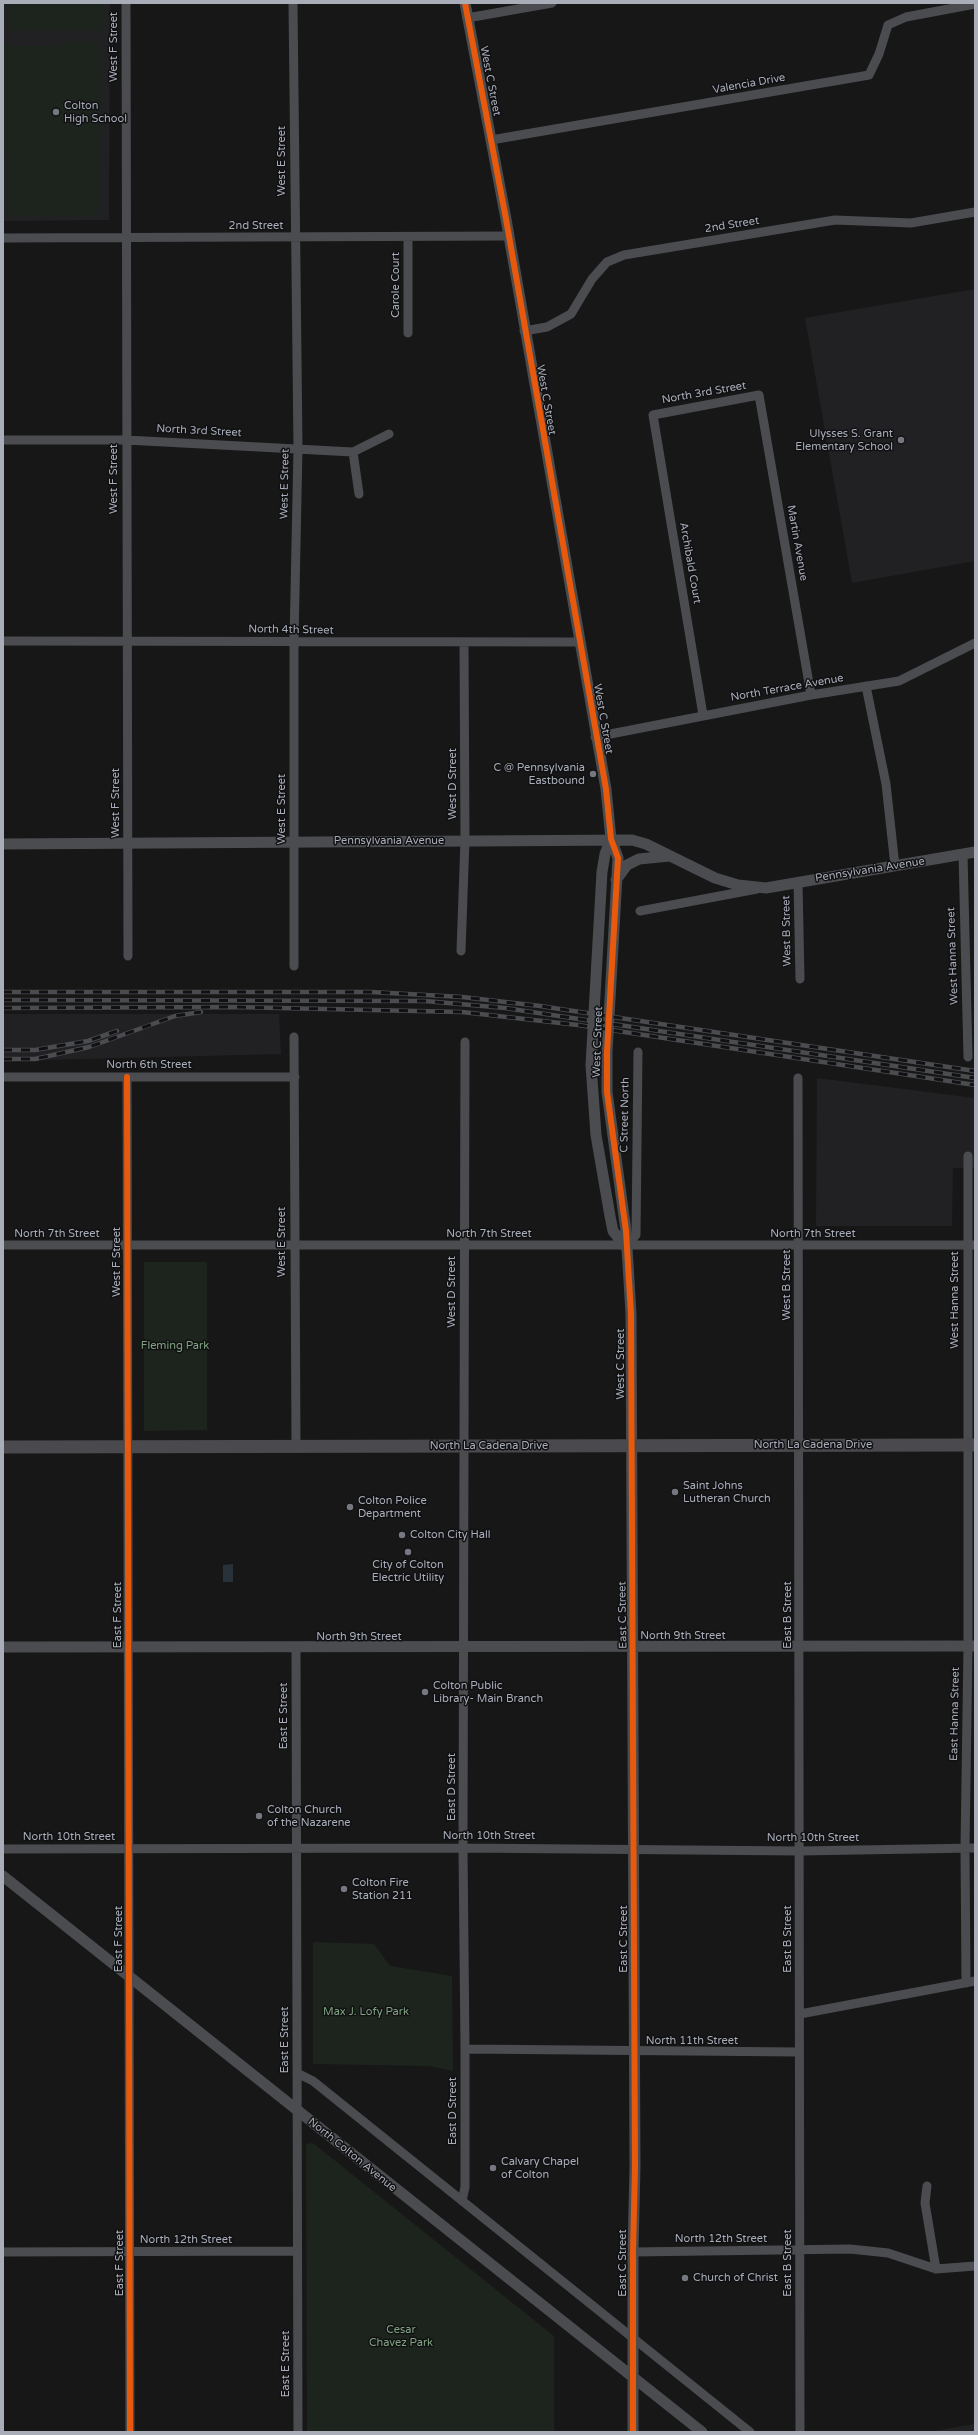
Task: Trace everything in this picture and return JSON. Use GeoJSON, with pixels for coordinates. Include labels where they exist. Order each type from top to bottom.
{"type":"FeatureCollection","features":[{"type":"Feature","properties":{"kind":"main road","name":"North La Cadena Drive"},"geometry":{"type":"LineString","coordinates":[[3,1447],[971,1445]]}},
{"type":"Feature","properties":{"kind":"street","name":"West F Street"},"geometry":{"type":"LineString","coordinates":[[126,3],[128,956]]}},
{"type":"Feature","properties":{"kind":"street","name":"West E Street"},"geometry":{"type":"LineString","coordinates":[[293,3],[294,238],[298,448],[294,641],[294,966]]}},
{"type":"Feature","properties":{"kind":"street","name":"West C Street"},"geometry":{"type":"LineString","coordinates":[[465,3],[491,140],[595,737],[606,789],[611,839],[618,858],[607,1052],[607,1092],[626,1230],[625,1246],[631,1314],[631,1445]]}},
{"type":"Feature","properties":{"kind":"street"},"geometry":{"type":"LineString","coordinates":[[467,18],[552,3]]}},
{"type":"Feature","properties":{"kind":"street","name":"Valencia Drive"},"geometry":{"type":"LineString","coordinates":[[491,140],[869,75],[879,54],[888,25],[906,17],[975,4]]}},
{"type":"Feature","properties":{"kind":"street","name":"2nd Street"},"geometry":{"type":"LineString","coordinates":[[524,331],[547,327],[571,314],[592,279],[607,262],[624,255],[835,220],[911,223],[975,212]]}},
{"type":"Feature","properties":{"kind":"street","name":"2nd Street"},"geometry":{"type":"LineString","coordinates":[[3,238],[508,236]]}},
{"type":"Feature","properties":{"kind":"street","name":"Carole Court"},"geometry":{"type":"LineString","coordinates":[[408,237],[408,334]]}},
{"type":"Feature","properties":{"kind":"street","name":"North 3rd Street"},"geometry":{"type":"LineString","coordinates":[[653,414],[759,395]]}},
{"type":"Feature","properties":{"kind":"street","name":"Martin Avenue"},"geometry":{"type":"LineString","coordinates":[[759,395],[811,695]]}},
{"type":"Feature","properties":{"kind":"street","name":"Archibald Court"},"geometry":{"type":"LineString","coordinates":[[653,414],[703,715]]}},
{"type":"Feature","properties":{"kind":"street"},"geometry":{"type":"LineString","coordinates":[[359,494],[353,452],[389,434]]}},
{"type":"Feature","properties":{"kind":"street","name":"North 3rd Street"},"geometry":{"type":"LineString","coordinates":[[3,440],[126,440],[353,452]]}},
{"type":"Feature","properties":{"kind":"street","name":"North 4th Street"},"geometry":{"type":"LineString","coordinates":[[3,641],[294,641],[377,643],[579,642]]}},
{"type":"Feature","properties":{"kind":"street","name":"West D Street"},"geometry":{"type":"LineString","coordinates":[[461,951],[465,840],[464,642]]}},
{"type":"Feature","properties":{"kind":"street","name":"North Terrace Avenue"},"geometry":{"type":"LineString","coordinates":[[595,737],[811,695],[899,682],[975,643]]}},
{"type":"Feature","properties":{"kind":"street"},"geometry":{"type":"LineString","coordinates":[[866,686],[886,784],[895,866]]}},
{"type":"Feature","properties":{"kind":"street","name":"West C Street"},"geometry":{"type":"LineString","coordinates":[[611,839],[605,854],[602,872],[591,1065],[596,1134],[610,1216],[613,1231],[625,1246]]}},
{"type":"Feature","properties":{"kind":"street","name":"Pennsylvania Avenue"},"geometry":{"type":"LineString","coordinates":[[3,844],[632,840],[646,844],[715,878],[738,885],[766,888]]}},
{"type":"Feature","properties":{"kind":"street","name":"Pennsylvania Avenue"},"geometry":{"type":"LineString","coordinates":[[640,911],[975,852]]}},
{"type":"Feature","properties":{"kind":"street","name":"West Hanna Street"},"geometry":{"type":"LineString","coordinates":[[962,854],[971,1013],[968,1057]]}},
{"type":"Feature","properties":{"kind":"street"},"geometry":{"type":"LineString","coordinates":[[616,880],[627,865],[639,859],[670,856]]}},
{"type":"Feature","properties":{"kind":"street","name":"West B Street"},"geometry":{"type":"LineString","coordinates":[[798,882],[800,979]]}},
{"type":"Feature","properties":{"kind":"street","name":"West E Street"},"geometry":{"type":"LineString","coordinates":[[294,1037],[296,1446]]}},
{"type":"Feature","properties":{"kind":"street","name":"West D Street"},"geometry":{"type":"LineString","coordinates":[[464,1446],[465,1042]]}},
{"type":"Feature","properties":{"kind":"street","name":"C Street North"},"geometry":{"type":"LineString","coordinates":[[625,1246],[636,1235],[638,1052]]}},
{"type":"Feature","properties":{"kind":"street","name":"North 6th Street"},"geometry":{"type":"LineString","coordinates":[[3,1077],[295,1077]]}},
{"type":"Feature","properties":{"kind":"street","name":"West F Street"},"geometry":{"type":"LineString","coordinates":[[127,1077],[128,1446]]}},
{"type":"Feature","properties":{"kind":"street","name":"West B Street"},"geometry":{"type":"LineString","coordinates":[[798,1078],[799,1445]]}},
{"type":"Feature","properties":{"kind":"street","name":"West Hanna Street"},"geometry":{"type":"LineString","coordinates":[[968,1156],[971,1245],[971,1445]]}},
{"type":"Feature","properties":{"kind":"street","name":"North 7th Street"},"geometry":{"type":"LineString","coordinates":[[3,1245],[971,1245]]}},
{"type":"Feature","properties":{"kind":"street","name":"East C Street"},"geometry":{"type":"LineString","coordinates":[[631,1445],[635,2167],[633,2252],[633,2432]]}},
{"type":"Feature","properties":{"kind":"street","name":"East B Street"},"geometry":{"type":"LineString","coordinates":[[799,1445],[800,2432]]}},
{"type":"Feature","properties":{"kind":"street","name":"East Hanna Street"},"geometry":{"type":"LineString","coordinates":[[971,1445],[972,1646],[965,1848],[971,1982]]}},
{"type":"Feature","properties":{"kind":"street","name":"East F Street"},"geometry":{"type":"LineString","coordinates":[[128,1446],[130,2432]]}},
{"type":"Feature","properties":{"kind":"street","name":"East D Street"},"geometry":{"type":"LineString","coordinates":[[462,2201],[465,2187],[463,1848],[464,1446]]}},
{"type":"Feature","properties":{"kind":"street","name":"North 9th Street"},"geometry":{"type":"LineString","coordinates":[[3,1647],[972,1646]]}},
{"type":"Feature","properties":{"kind":"street","name":"East E Street"},"geometry":{"type":"LineString","coordinates":[[296,1647],[298,2432]]}},
{"type":"Feature","properties":{"kind":"street","name":"North 10th Street"},"geometry":{"type":"LineString","coordinates":[[3,1849],[463,1848],[800,1851],[975,1848]]}},
{"type":"Feature","properties":{"kind":"street","name":"North Colton Avenue"},"geometry":{"type":"LineString","coordinates":[[3,1876],[702,2432]]}},
{"type":"Feature","properties":{"kind":"street"},"geometry":{"type":"LineString","coordinates":[[800,2014],[971,1982]]}},
{"type":"Feature","properties":{"kind":"street","name":"North 11th Street"},"geometry":{"type":"LineString","coordinates":[[465,2049],[799,2052]]}},
{"type":"Feature","properties":{"kind":"street"},"geometry":{"type":"LineString","coordinates":[[297,2073],[313,2081],[750,2432]]}},
{"type":"Feature","properties":{"kind":"street"},"geometry":{"type":"LineString","coordinates":[[927,2186],[924,2203],[936,2270]]}},
{"type":"Feature","properties":{"kind":"street","name":"North 12th Street"},"geometry":{"type":"LineString","coordinates":[[633,2252],[800,2251],[850,2249],[888,2253],[936,2270],[975,2266]]}},
{"type":"Feature","properties":{"kind":"street","name":"North 12th Street"},"geometry":{"type":"LineString","coordinates":[[3,2252],[297,2251]]}},
{"type":"Feature","properties":{"kind":"shaded area","name":"Colton High School"},"geometry":{"type":"Polygon","coordinates":[[[3,3],[110,3],[109,220],[3,221],[3,3]]]}},
{"type":"Feature","properties":{"kind":"shaded area","name":"Ulysses S. Grant Elementary School"},"geometry":{"type":"Polygon","coordinates":[[[975,289],[975,561],[852,583],[805,318],[975,289]]]}},
{"type":"Feature","properties":{"kind":"shaded area"},"geometry":{"type":"Polygon","coordinates":[[[3,1014],[279,1014],[281,1054],[3,1061],[3,1014]]]}},
{"type":"Feature","properties":{"kind":"shaded area"},"geometry":{"type":"Polygon","coordinates":[[[817,1078],[975,1098],[975,1168],[953,1168],[952,1226],[816,1226],[817,1078]]]}},
{"type":"Feature","properties":{"kind":"shaded area"},"geometry":{"type":"Polygon","coordinates":[[[233,1564],[233,1582],[223,1582],[223,1565],[233,1564]]]}},
{"type":"Feature","properties":{"kind":"shaded area"},"geometry":{"type":"Polygon","coordinates":[[[975,2424],[975,2432],[929,2432],[975,2424]]]}},
{"type":"Feature","properties":{"kind":"green space"},"geometry":{"type":"Polygon","coordinates":[[[7,3],[104,3],[104,31],[7,31],[7,3]]]}},
{"type":"Feature","properties":{"kind":"green space","name":"Colton High School"},"geometry":{"type":"Polygon","coordinates":[[[65,41],[95,41],[102,50],[100,210],[94,216],[8,215],[8,148],[3,148],[3,46],[62,46],[65,41]]]}},
{"type":"Feature","properties":{"kind":"green space","name":"Fleming Park"},"geometry":{"type":"Polygon","coordinates":[[[144,1262],[207,1262],[207,1430],[144,1431],[144,1262]]]}},
{"type":"Feature","properties":{"kind":"green space","name":"Max J. Lofy Park"},"geometry":{"type":"Polygon","coordinates":[[[313,1942],[374,1944],[390,1966],[452,1976],[453,2071],[429,2066],[313,2064],[313,1942]]]}},
{"type":"Feature","properties":{"kind":"green space","name":"Cesar Chavez Park"},"geometry":{"type":"Polygon","coordinates":[[[313,2143],[554,2336],[554,2432],[307,2432],[306,2144],[313,2143]]]}},
{"type":"Feature","properties":{"kind":"railway"},"geometry":{"type":"LineString","coordinates":[[3,992],[371,992],[462,997],[540,1006],[975,1071]]}},
{"type":"Feature","properties":{"kind":"railway"},"geometry":{"type":"LineString","coordinates":[[3,1000],[425,1001],[505,1008],[975,1078]]}},
{"type":"Feature","properties":{"kind":"railway"},"geometry":{"type":"LineString","coordinates":[[3,1008],[234,1007],[462,1012],[578,1025],[975,1085]]}},
{"type":"Feature","properties":{"kind":"railway"},"geometry":{"type":"LineString","coordinates":[[3,1059],[35,1059],[89,1047],[175,1016],[201,1012]]}},
{"type":"Feature","properties":{"kind":"railway"},"geometry":{"type":"LineString","coordinates":[[3,1050],[35,1050],[88,1041],[117,1031]]}},
{"type":"Feature","properties":{"kind":"cycle path"},"geometry":{"type":"LineString","coordinates":[[465,3],[506,219],[606,789],[611,839],[618,858],[607,1052],[607,1092],[626,1231],[631,1314],[635,2167],[633,2252],[633,2432]]}},
{"type":"Feature","properties":{"kind":"cycle path"},"geometry":{"type":"LineString","coordinates":[[127,1077],[130,2432]]}},
{"type":"Feature","properties":{"kind":"place","name":"Colton High School"},"geometry":{"type":"Point","coordinates":[56,112]}},
{"type":"Feature","properties":{"kind":"place","name":"Ulysses S. Grant Elementary School"},"geometry":{"type":"Point","coordinates":[901,440]}},
{"type":"Feature","properties":{"kind":"place","name":"C @ Pennsylvania Eastbound"},"geometry":{"type":"Point","coordinates":[593,774]}},
{"type":"Feature","properties":{"kind":"place","name":"Saint Johns Lutheran Church"},"geometry":{"type":"Point","coordinates":[675,1492]}},
{"type":"Feature","properties":{"kind":"place","name":"Colton Police Department"},"geometry":{"type":"Point","coordinates":[350,1507]}},
{"type":"Feature","properties":{"kind":"place","name":"Colton City Hall"},"geometry":{"type":"Point","coordinates":[402,1535]}},
{"type":"Feature","properties":{"kind":"place","name":"City of Colton Electric Utility"},"geometry":{"type":"Point","coordinates":[408,1552]}},
{"type":"Feature","properties":{"kind":"place","name":"Colton Public Library- Main Branch"},"geometry":{"type":"Point","coordinates":[425,1692]}},
{"type":"Feature","properties":{"kind":"place","name":"Colton Church of the Nazarene"},"geometry":{"type":"Point","coordinates":[259,1816]}},
{"type":"Feature","properties":{"kind":"place","name":"Colton Fire Station 211"},"geometry":{"type":"Point","coordinates":[344,1889]}},
{"type":"Feature","properties":{"kind":"place","name":"Calvary Chapel of Colton"},"geometry":{"type":"Point","coordinates":[493,2168]}},
{"type":"Feature","properties":{"kind":"place","name":"Church of Christ"},"geometry":{"type":"Point","coordinates":[685,2278]}}]}
